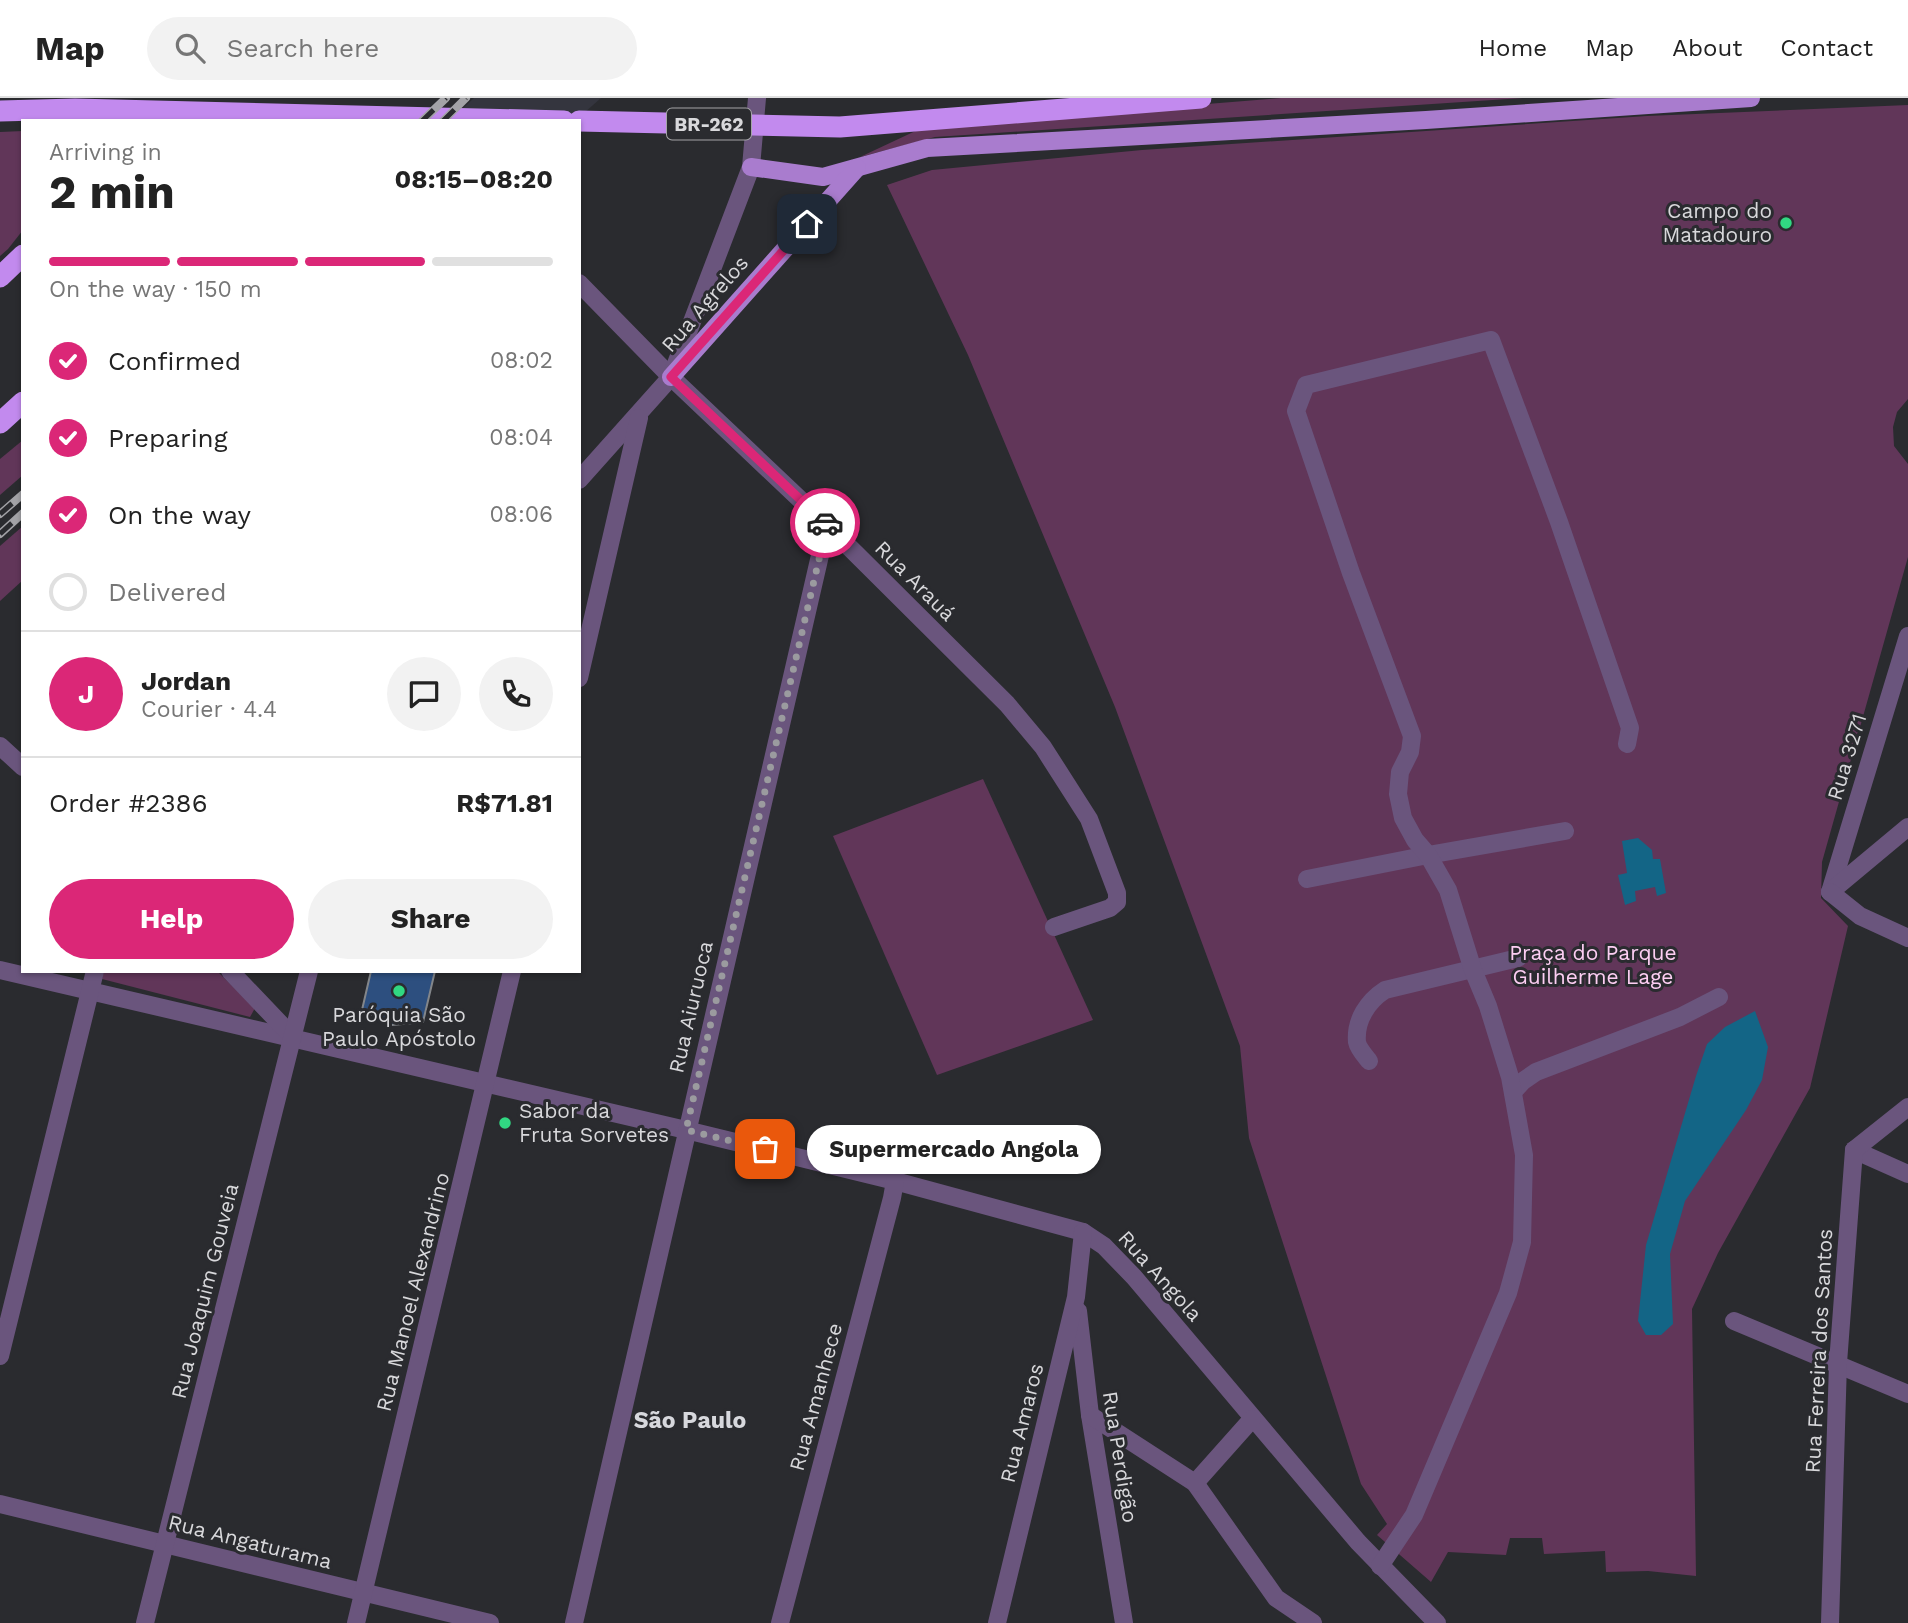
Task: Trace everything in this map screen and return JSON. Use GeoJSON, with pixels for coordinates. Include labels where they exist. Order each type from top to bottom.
{"type":"FeatureCollection","features":[{"type":"Feature","properties":{"kind":"highway"},"geometry":{"type":"LineString","coordinates":[[83,119],[88,98]]}},
{"type":"Feature","properties":{"kind":"highway"},"geometry":{"type":"LineString","coordinates":[[178,119],[183,98]]}},
{"type":"Feature","properties":{"kind":"highway","name":"BR-262"},"geometry":{"type":"LineString","coordinates":[[581,121],[840,127],[1201,98]]}},
{"type":"Feature","properties":{"kind":"highway"},"geometry":{"type":"LineString","coordinates":[[9,110],[480,119]]}},
{"type":"Feature","properties":{"kind":"highway"},"geometry":{"type":"LineString","coordinates":[[0,277],[21,257]]}},
{"type":"Feature","properties":{"kind":"highway"},"geometry":{"type":"LineString","coordinates":[[0,424],[21,404]]}},
{"type":"Feature","properties":{"kind":"main road"},"geometry":{"type":"LineString","coordinates":[[751,167],[823,177],[927,148],[1413,121],[1751,98]]}},
{"type":"Feature","properties":{"kind":"main road","name":"Rua Agrelos"},"geometry":{"type":"LineString","coordinates":[[671,377],[857,167]]}},
{"type":"Feature","properties":{"kind":"street"},"geometry":{"type":"LineString","coordinates":[[581,479],[671,377],[751,167],[757,98]]}},
{"type":"Feature","properties":{"kind":"street","name":"Rua Arauá"},"geometry":{"type":"LineString","coordinates":[[581,285],[671,377],[827,525],[1007,704],[1043,747],[1089,819],[1117,893],[1117,902],[1110,908],[1054,927]]}},
{"type":"Feature","properties":{"kind":"street"},"geometry":{"type":"LineString","coordinates":[[1380,1566],[1414,1515],[1508,1293],[1522,1242],[1524,1155],[1510,1077],[1448,890],[1403,818],[1398,794],[1401,772],[1410,752],[1412,736],[1351,573],[1296,411],[1306,385],[1491,340],[1559,522],[1630,728],[1627,744]]}},
{"type":"Feature","properties":{"kind":"street"},"geometry":{"type":"LineString","coordinates":[[581,669],[639,415]]}},
{"type":"Feature","properties":{"kind":"street","name":"Rua Aiuruoca"},"geometry":{"type":"LineString","coordinates":[[574,1623],[827,525]]}},
{"type":"Feature","properties":{"kind":"street","name":"Rua 3271"},"geometry":{"type":"LineString","coordinates":[[1829,892],[1908,636]]}},
{"type":"Feature","properties":{"kind":"street"},"geometry":{"type":"LineString","coordinates":[[0,746],[21,765]]}},
{"type":"Feature","properties":{"kind":"street"},"geometry":{"type":"LineString","coordinates":[[1908,827],[1829,892],[1860,916],[1908,938]]}},
{"type":"Feature","properties":{"kind":"street"},"geometry":{"type":"LineString","coordinates":[[1307,879],[1565,831]]}},
{"type":"Feature","properties":{"kind":"street"},"geometry":{"type":"LineString","coordinates":[[1369,1061],[1357,1044],[1360,1019],[1373,998],[1385,990],[1518,958]]}},
{"type":"Feature","properties":{"kind":"street","name":"Rua Angola"},"geometry":{"type":"LineString","coordinates":[[0,970],[686,1130],[895,1181],[1083,1232],[1104,1246],[1133,1277],[1380,1566],[1437,1623]]}},
{"type":"Feature","properties":{"kind":"street"},"geometry":{"type":"LineString","coordinates":[[0,1356],[94,973]]}},
{"type":"Feature","properties":{"kind":"street"},"geometry":{"type":"LineString","coordinates":[[232,973],[293,1037]]}},
{"type":"Feature","properties":{"kind":"street","name":"Rua Joaquim Gouveia"},"geometry":{"type":"LineString","coordinates":[[145,1623],[309,973]]}},
{"type":"Feature","properties":{"kind":"street","name":"Rua Manoel Alexandrino"},"geometry":{"type":"LineString","coordinates":[[356,1623],[512,973]]}},
{"type":"Feature","properties":{"kind":"street"},"geometry":{"type":"LineString","coordinates":[[1513,1092],[1536,1072],[1680,1017],[1719,996]]}},
{"type":"Feature","properties":{"kind":"street"},"geometry":{"type":"LineString","coordinates":[[1908,1107],[1854,1150],[1908,1174]]}},
{"type":"Feature","properties":{"kind":"street","name":"Rua Ferreira dos Santos"},"geometry":{"type":"LineString","coordinates":[[1830,1623],[1838,1363],[1854,1150]]}},
{"type":"Feature","properties":{"kind":"street","name":"Rua Amanhece"},"geometry":{"type":"LineString","coordinates":[[780,1623],[895,1181]]}},
{"type":"Feature","properties":{"kind":"street","name":"Rua Amaros"},"geometry":{"type":"LineString","coordinates":[[997,1623],[1076,1297],[1083,1232]]}},
{"type":"Feature","properties":{"kind":"street","name":"Rua Perdigão"},"geometry":{"type":"LineString","coordinates":[[1076,1297],[1090,1415],[1124,1623]]}},
{"type":"Feature","properties":{"kind":"street"},"geometry":{"type":"LineString","coordinates":[[1734,1321],[1908,1394]]}},
{"type":"Feature","properties":{"kind":"street"},"geometry":{"type":"LineString","coordinates":[[1090,1415],[1195,1483],[1276,1598],[1313,1623]]}},
{"type":"Feature","properties":{"kind":"street"},"geometry":{"type":"LineString","coordinates":[[1195,1483],[1252,1419]]}},
{"type":"Feature","properties":{"kind":"street","name":"Rua Angaturama"},"geometry":{"type":"LineString","coordinates":[[0,1504],[489,1623]]}},
{"type":"Feature","properties":{"kind":"shaded area"},"geometry":{"type":"Polygon","coordinates":[[[474,98],[601,98],[577,119],[451,119],[474,98]]]}},
{"type":"Feature","properties":{"kind":"green space"},"geometry":{"type":"Polygon","coordinates":[[[1281,98],[1523,98],[935,137],[860,157],[924,127],[1281,98]]]}},
{"type":"Feature","properties":{"kind":"green space","name":"Praça do Parque Guilherme Lage"},"geometry":{"type":"Polygon","coordinates":[[[1908,105],[1908,399],[1897,412],[1893,427],[1894,446],[1908,464],[1908,557],[1822,862],[1821,898],[1848,926],[1810,1088],[1718,1253],[1692,1309],[1696,1576],[1648,1571],[1606,1572],[1605,1551],[1544,1554],[1542,1538],[1510,1538],[1506,1555],[1448,1552],[1431,1582],[1377,1535],[1387,1524],[1361,1484],[1249,1138],[1240,1046],[1115,707],[968,355],[887,185],[932,170],[1142,150],[1647,116],[1908,105]]]}},
{"type":"Feature","properties":{"kind":"green space"},"geometry":{"type":"Polygon","coordinates":[[[21,131],[21,233],[0,256],[0,132],[21,131]]]}},
{"type":"Feature","properties":{"kind":"green space"},"geometry":{"type":"Polygon","coordinates":[[[21,442],[21,477],[0,495],[0,459],[21,442]]]}},
{"type":"Feature","properties":{"kind":"green space"},"geometry":{"type":"Polygon","coordinates":[[[21,528],[21,582],[0,601],[0,546],[21,528]]]}},
{"type":"Feature","properties":{"kind":"green space"},"geometry":{"type":"Polygon","coordinates":[[[983,779],[1093,1020],[937,1075],[833,836],[983,779]]]}},
{"type":"Feature","properties":{"kind":"green space"},"geometry":{"type":"Polygon","coordinates":[[[104,973],[219,973],[255,1008],[250,1017],[102,979],[104,973]]]}},
{"type":"Feature","properties":{"kind":"water"},"geometry":{"type":"Polygon","coordinates":[[[1638,838],[1652,850],[1653,859],[1660,859],[1666,893],[1657,896],[1655,887],[1635,891],[1636,901],[1625,905],[1618,875],[1627,873],[1622,841],[1638,838]]]}},
{"type":"Feature","properties":{"kind":"water"},"geometry":{"type":"Polygon","coordinates":[[[1755,1011],[1768,1047],[1762,1080],[1746,1110],[1685,1201],[1670,1254],[1673,1324],[1661,1335],[1646,1335],[1638,1321],[1646,1245],[1696,1076],[1707,1044],[1725,1027],[1755,1011]]]}},
{"type":"Feature","properties":{"kind":"building","name":"Paróquia São Paulo Apóstolo"},"geometry":{"type":"Polygon","coordinates":[[[371,973],[435,973],[423,1022],[392,1025],[362,1010],[371,973]]]}},
{"type":"Feature","properties":{"kind":"railway"},"geometry":{"type":"LineString","coordinates":[[424,119],[446,98]]}},
{"type":"Feature","properties":{"kind":"railway"},"geometry":{"type":"LineString","coordinates":[[445,119],[466,98]]}},
{"type":"Feature","properties":{"kind":"railway"},"geometry":{"type":"LineString","coordinates":[[0,514],[21,496]]}},
{"type":"Feature","properties":{"kind":"railway"},"geometry":{"type":"LineString","coordinates":[[0,534],[21,515]]}},
{"type":"Feature","properties":{"kind":"way so far"},"geometry":{"type":"LineString","coordinates":[[765,1149],[686,1130],[827,525],[825,523]]}},
{"type":"Feature","properties":{"kind":"place","name":"Campo do Matadouro"},"geometry":{"type":"Point","coordinates":[1786,223]}},
{"type":"Feature","properties":{"kind":"place","name":"Paróquia São Paulo Apóstolo"},"geometry":{"type":"Point","coordinates":[399,991]}},
{"type":"Feature","properties":{"kind":"place","name":"Sabor da Fruta Sorvetes"},"geometry":{"type":"Point","coordinates":[505,1123]}},
{"type":"Feature","properties":{"kind":"place","name":"Supermercado Angola"},"geometry":{"type":"Point","coordinates":[765,1149]}},
{"type":"Feature","properties":{"kind":"district","name":"São Paulo"},"geometry":{"type":"Point","coordinates":[690,1420]}},
{"type":"Feature","properties":{"kind":"route"},"geometry":{"type":"LineString","coordinates":[[807,224],[671,377],[825,523]]}}]}
